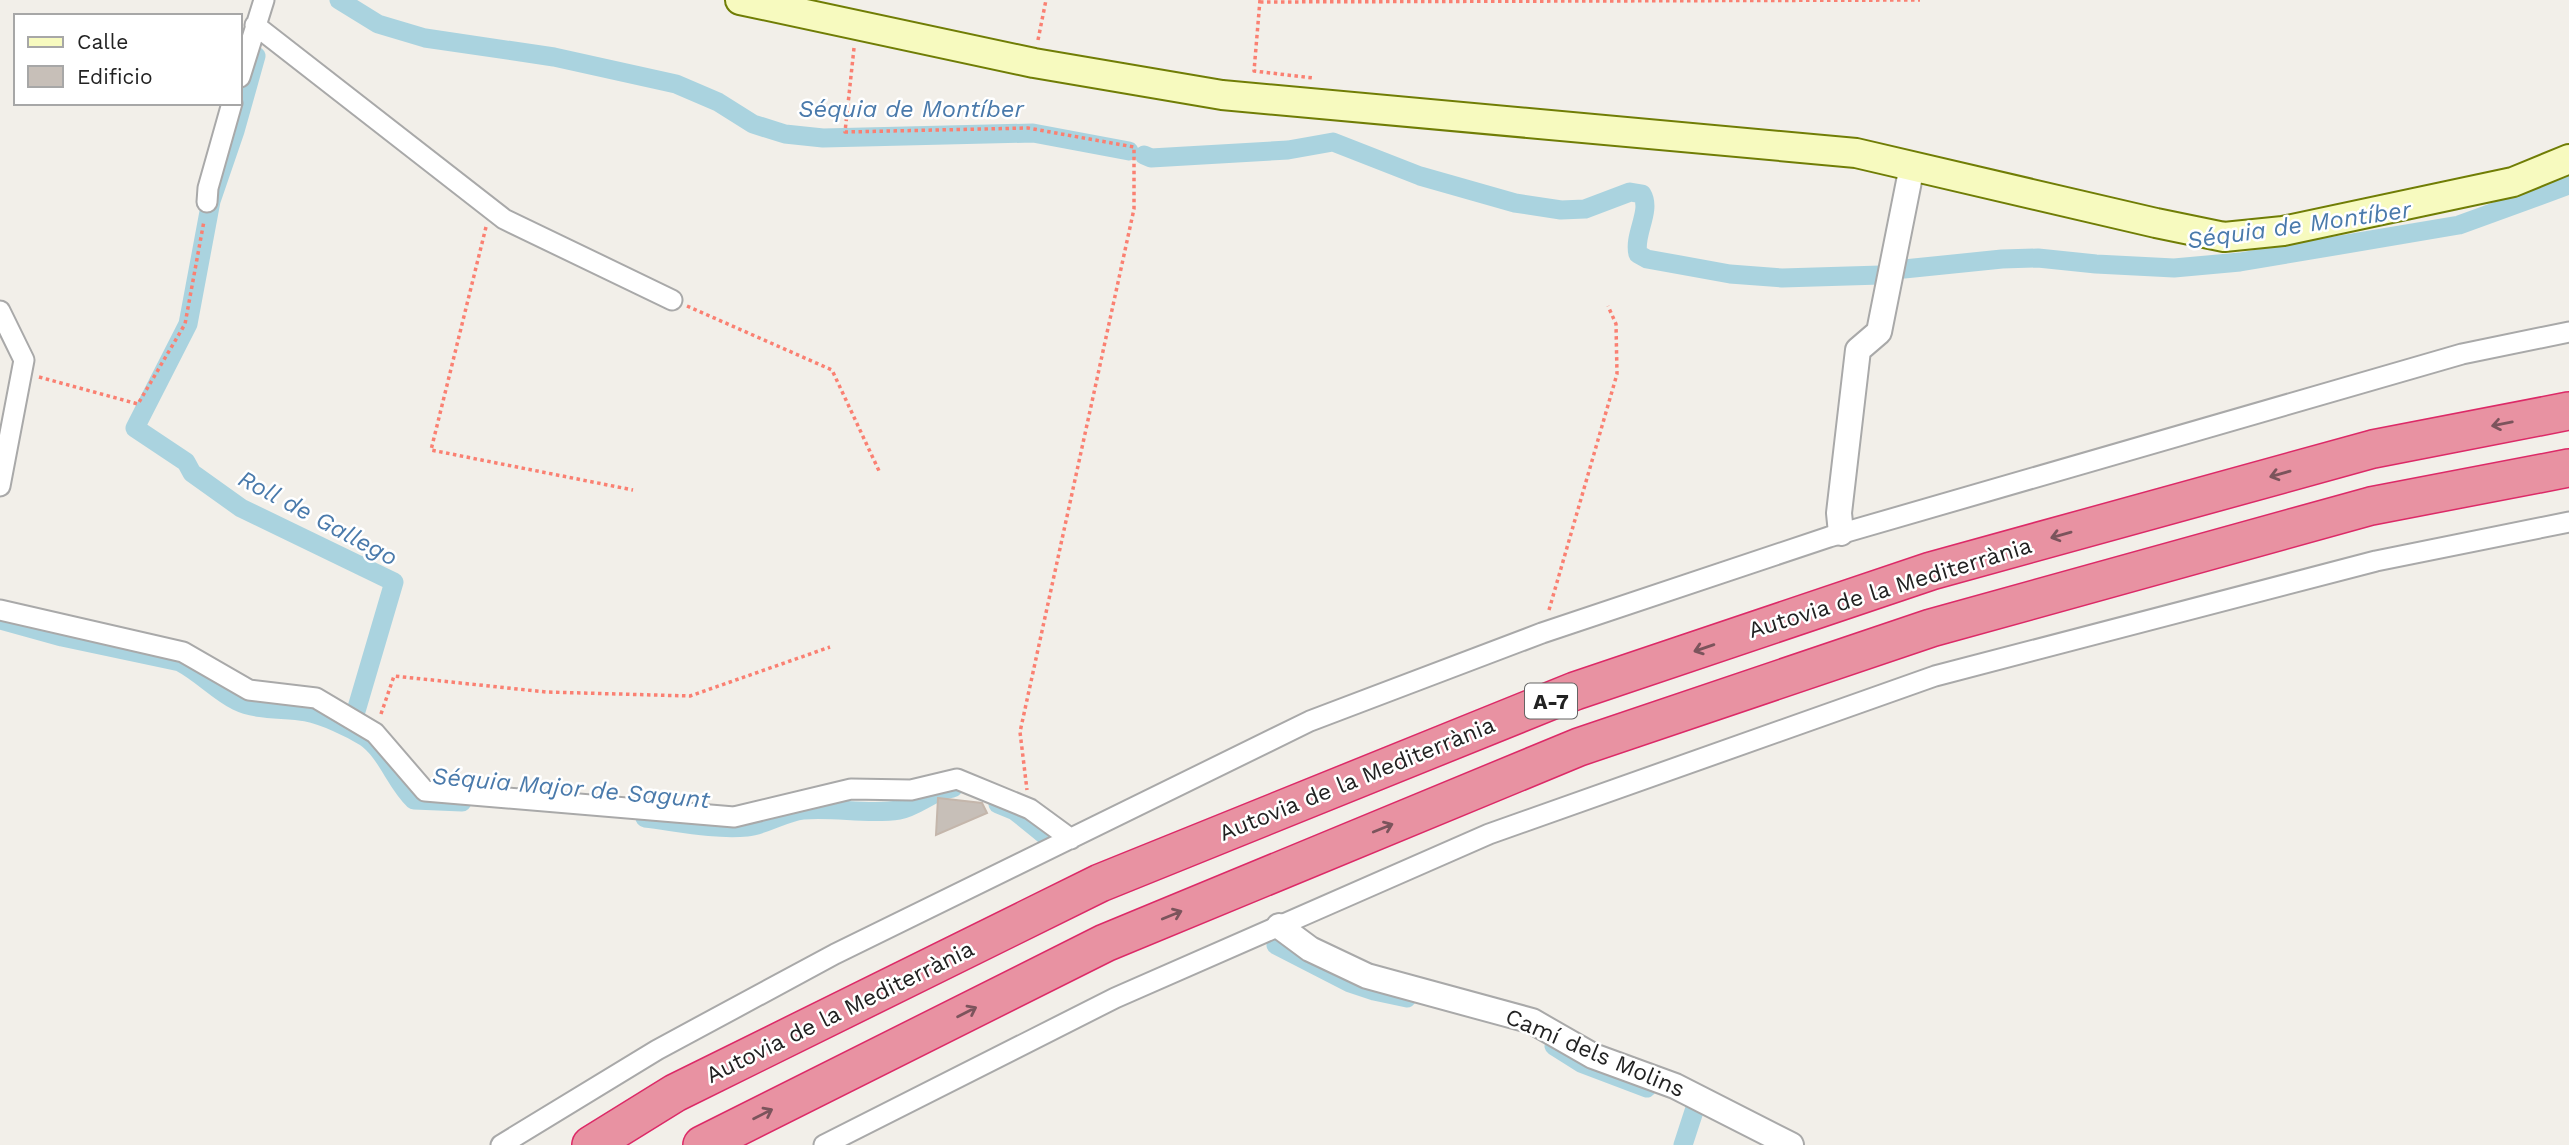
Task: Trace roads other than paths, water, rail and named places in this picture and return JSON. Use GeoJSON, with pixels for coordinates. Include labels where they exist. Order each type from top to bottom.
{"type":"FeatureCollection","features":[{"type":"Feature","properties":{"kind":"highway","name":"Autovia de la Mediterrània"},"geometry":{"type":"LineString","coordinates":[[591,1145],[675,1093],[1100,883],[1575,691],[1931,571],[2373,449],[2569,411]]}},
{"type":"Feature","properties":{"kind":"highway","name":"A-7"},"geometry":{"type":"LineString","coordinates":[[702,1145],[1105,943],[1579,747],[1931,628],[2371,506],[2569,468]]}},
{"type":"Feature","properties":{"kind":"main road"},"geometry":{"type":"LineString","coordinates":[[740,0],[1034,63],[1222,95],[1856,153],[2224,237],[2283,231],[2513,182],[2569,159]]}},
{"type":"Feature","properties":{"kind":"street"},"geometry":{"type":"LineString","coordinates":[[242,70],[264,0]]}},
{"type":"Feature","properties":{"kind":"street"},"geometry":{"type":"LineString","coordinates":[[255,25],[504,219],[672,300]]}},
{"type":"Feature","properties":{"kind":"street"},"geometry":{"type":"LineString","coordinates":[[207,202],[208,188],[231,105]]}},
{"type":"Feature","properties":{"kind":"street"},"geometry":{"type":"LineString","coordinates":[[1840,533],[1839,513],[1858,350],[1880,332],[1912,166]]}},
{"type":"Feature","properties":{"kind":"street"},"geometry":{"type":"LineString","coordinates":[[0,311],[24,360],[0,486]]}},
{"type":"Feature","properties":{"kind":"street"},"geometry":{"type":"LineString","coordinates":[[501,1145],[657,1050],[823,960],[1310,722],[1542,633],[1840,533],[2462,354],[2569,332]]}},
{"type":"Feature","properties":{"kind":"street"},"geometry":{"type":"LineString","coordinates":[[824,1145],[1115,998],[1489,834],[1935,676],[2376,561],[2569,522]]}},
{"type":"Feature","properties":{"kind":"street"},"geometry":{"type":"LineString","coordinates":[[0,610],[183,652],[249,690],[316,698],[375,733],[425,790],[734,817],[851,789],[911,790],[957,779],[1030,809],[1072,839]]}},
{"type":"Feature","properties":{"kind":"street","name":"Camí dels Molins"},"geometry":{"type":"LineString","coordinates":[[1279,926],[1310,950],[1367,976],[1532,1021],[1593,1056],[1675,1086],[1791,1145]]}},
{"type":"Feature","properties":{"kind":"waterway","name":"Séquia de Montíber"},"geometry":{"type":"LineString","coordinates":[[339,0],[378,24],[425,38],[554,57],[676,84],[718,102],[753,124],[785,134],[823,138],[1033,133],[1129,151]]}},
{"type":"Feature","properties":{"kind":"waterway","name":"Roll de Gallego"},"geometry":{"type":"LineString","coordinates":[[256,56],[235,131],[211,201],[188,324],[135,428],[186,462],[192,473],[241,508],[394,582],[356,711]]}},
{"type":"Feature","properties":{"kind":"waterway","name":"Séquia de Montíber"},"geometry":{"type":"LineString","coordinates":[[1144,155],[1151,158],[1288,150],[1333,142],[1420,176],[1515,203],[1561,210],[1585,209],[1630,192],[1642,194],[1645,208],[1637,247],[1638,254],[1647,259],[1730,274],[1782,278],[1881,275]]}},
{"type":"Feature","properties":{"kind":"waterway","name":"Séquia de Montíber"},"geometry":{"type":"LineString","coordinates":[[1904,269],[2038,258],[2174,268],[2240,262],[2459,225],[2569,185]]}},
{"type":"Feature","properties":{"kind":"waterway","name":"Séquia Major de Sagunt"},"geometry":{"type":"LineString","coordinates":[[0,620],[62,637],[180,662],[230,697],[245,704],[306,712],[329,719],[373,743],[414,800],[462,802]]}},
{"type":"Feature","properties":{"kind":"waterway","name":"Séquia Major de Sagunt"},"geometry":{"type":"LineString","coordinates":[[645,818],[709,827],[747,827],[803,810],[899,810],[953,788]]}},
{"type":"Feature","properties":{"kind":"waterway","name":"Séquia Major de Sagunt"},"geometry":{"type":"LineString","coordinates":[[998,804],[1015,811],[1046,836]]}},
{"type":"Feature","properties":{"kind":"waterway","name":"Séquia Major de Sagunt"},"geometry":{"type":"LineString","coordinates":[[1276,945],[1350,983],[1407,998]]}},
{"type":"Feature","properties":{"kind":"waterway","name":"Séquia Major de Sagunt"},"geometry":{"type":"LineString","coordinates":[[1554,1046],[1581,1063],[1647,1088]]}},
{"type":"Feature","properties":{"kind":"waterway"},"geometry":{"type":"LineString","coordinates":[[1683,1145],[1696,1105]]}}]}
